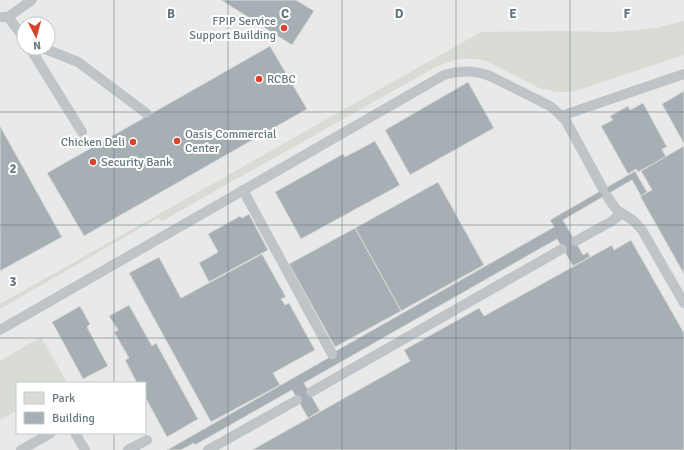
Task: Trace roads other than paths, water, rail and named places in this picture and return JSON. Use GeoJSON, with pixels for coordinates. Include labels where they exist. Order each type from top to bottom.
{"type":"FeatureCollection","features":[{"type":"Feature","properties":{"kind":"lane"},"geometry":{"type":"LineString","coordinates":[[16,30],[4,17],[32,0]]}},
{"type":"Feature","properties":{"kind":"lane"},"geometry":{"type":"LineString","coordinates":[[56,53],[78,62],[146,112]]}},
{"type":"Feature","properties":{"kind":"lane"},"geometry":{"type":"LineString","coordinates":[[35,56],[82,132]]}},
{"type":"Feature","properties":{"kind":"lane"},"geometry":{"type":"LineString","coordinates":[[0,330],[444,75],[453,72],[473,71],[490,76],[550,106],[566,121],[613,205],[634,221],[642,230],[684,303]]}},
{"type":"Feature","properties":{"kind":"lane"},"geometry":{"type":"LineString","coordinates":[[561,116],[684,74]]}},
{"type":"Feature","properties":{"kind":"lane"},"geometry":{"type":"LineString","coordinates":[[243,190],[332,354]]}},
{"type":"Feature","properties":{"kind":"lane"},"geometry":{"type":"LineString","coordinates":[[576,241],[612,221],[622,213]]}},
{"type":"Feature","properties":{"kind":"lane"},"geometry":{"type":"LineString","coordinates":[[311,392],[341,369],[562,249]]}},
{"type":"Feature","properties":{"kind":"lane"},"geometry":{"type":"LineString","coordinates":[[208,450],[297,400]]}},
{"type":"Feature","properties":{"kind":"lane"},"geometry":{"type":"LineString","coordinates":[[21,450],[49,434]]}},
{"type":"Feature","properties":{"kind":"lane"},"geometry":{"type":"LineString","coordinates":[[76,434],[85,450]]}},
{"type":"Feature","properties":{"kind":"lane"},"geometry":{"type":"LineString","coordinates":[[128,450],[147,440]]}},
{"type":"Feature","properties":{"kind":"place","name":"FPIP Service Support Building"},"geometry":{"type":"Point","coordinates":[284,28]}},
{"type":"Feature","properties":{"kind":"place","name":"RCBC"},"geometry":{"type":"Point","coordinates":[259,79]}},
{"type":"Feature","properties":{"kind":"place","name":"Oasis Commercial Center"},"geometry":{"type":"Point","coordinates":[177,141]}},
{"type":"Feature","properties":{"kind":"place","name":"Chicken Deli"},"geometry":{"type":"Point","coordinates":[133,142]}},
{"type":"Feature","properties":{"kind":"place","name":"Security Bank"},"geometry":{"type":"Point","coordinates":[93,162]}}]}
